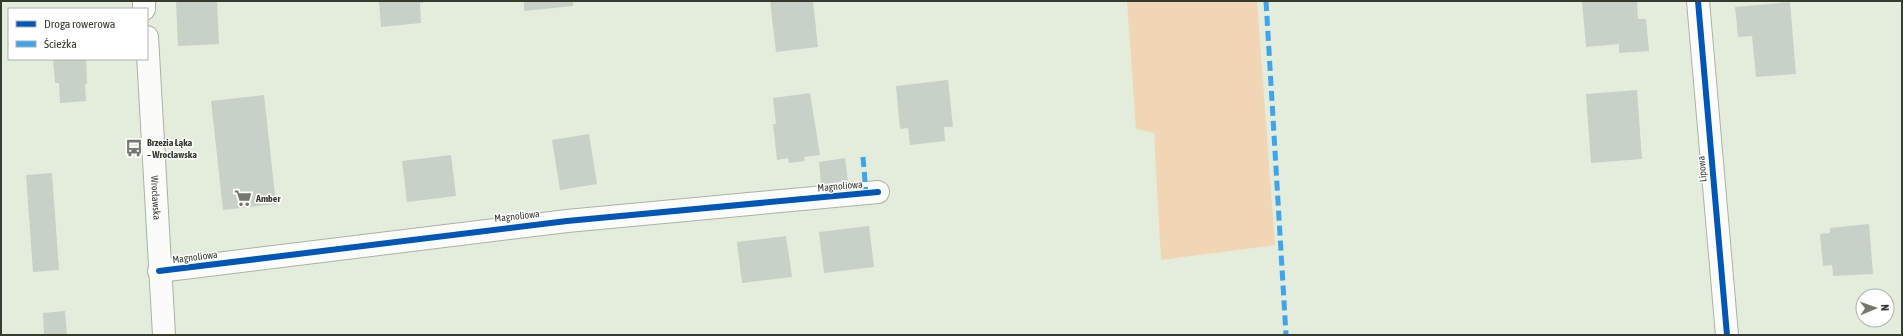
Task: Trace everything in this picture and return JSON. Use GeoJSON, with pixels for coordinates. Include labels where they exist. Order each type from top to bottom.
{"type":"FeatureCollection","features":[{"type":"Feature","properties":{"kind":"street","name":"Lipowa"},"geometry":{"type":"LineString","coordinates":[[1698,1],[1727,335]]}},
{"type":"Feature","properties":{"kind":"street","name":"Wrocławska"},"geometry":{"type":"LineString","coordinates":[[148,56],[159,271],[164,335]]}},
{"type":"Feature","properties":{"kind":"street","name":"Magnoliowa"},"geometry":{"type":"LineString","coordinates":[[159,271],[568,221],[878,192]]}},
{"type":"Feature","properties":{"kind":"shaded area"},"geometry":{"type":"Polygon","coordinates":[[[1127,1],[1257,1],[1275,245],[1161,260],[1154,133],[1136,129],[1127,1]]]}},
{"type":"Feature","properties":{"kind":"building"},"geometry":{"type":"Polygon","coordinates":[[[176,1],[217,1],[219,44],[178,46],[176,1]]]}},
{"type":"Feature","properties":{"kind":"building"},"geometry":{"type":"Polygon","coordinates":[[[379,1],[422,1],[423,3],[420,3],[421,23],[381,27],[379,1]]]}},
{"type":"Feature","properties":{"kind":"building"},"geometry":{"type":"Polygon","coordinates":[[[524,1],[573,1],[573,6],[524,11],[524,1]]]}},
{"type":"Feature","properties":{"kind":"building"},"geometry":{"type":"Polygon","coordinates":[[[770,1],[813,1],[818,47],[776,52],[770,1]]]}},
{"type":"Feature","properties":{"kind":"building"},"geometry":{"type":"Polygon","coordinates":[[[1582,1],[1637,1],[1638,19],[1646,19],[1649,51],[1619,53],[1619,44],[1586,47],[1582,1]]]}},
{"type":"Feature","properties":{"kind":"building"},"geometry":{"type":"Polygon","coordinates":[[[1790,2],[1796,74],[1756,77],[1752,36],[1738,37],[1735,7],[1790,2]]]}},
{"type":"Feature","properties":{"kind":"building"},"geometry":{"type":"Polygon","coordinates":[[[53,60],[86,60],[86,101],[60,103],[59,83],[55,83],[53,60]]]}},
{"type":"Feature","properties":{"kind":"building"},"geometry":{"type":"Polygon","coordinates":[[[948,80],[953,127],[944,127],[945,141],[910,145],[908,128],[900,129],[896,86],[948,80]]]}},
{"type":"Feature","properties":{"kind":"building"},"geometry":{"type":"Polygon","coordinates":[[[1637,90],[1642,159],[1591,163],[1586,94],[1637,90]]]}},
{"type":"Feature","properties":{"kind":"building"},"geometry":{"type":"Polygon","coordinates":[[[810,93],[820,155],[804,157],[805,161],[789,163],[788,158],[777,160],[773,124],[776,124],[773,98],[810,93]]]}},
{"type":"Feature","properties":{"kind":"building"},"geometry":{"type":"Polygon","coordinates":[[[264,95],[276,204],[223,210],[211,101],[264,95]]]}},
{"type":"Feature","properties":{"kind":"building"},"geometry":{"type":"Polygon","coordinates":[[[589,134],[597,184],[560,190],[552,140],[589,134]]]}},
{"type":"Feature","properties":{"kind":"building"},"geometry":{"type":"Polygon","coordinates":[[[451,155],[456,196],[407,202],[402,161],[451,155]]]}},
{"type":"Feature","properties":{"kind":"building"},"geometry":{"type":"Polygon","coordinates":[[[845,158],[848,181],[821,184],[819,162],[845,158]]]}},
{"type":"Feature","properties":{"kind":"building"},"geometry":{"type":"Polygon","coordinates":[[[52,173],[59,270],[33,272],[26,175],[52,173]]]}},
{"type":"Feature","properties":{"kind":"building"},"geometry":{"type":"Polygon","coordinates":[[[1869,224],[1873,274],[1833,276],[1832,265],[1823,266],[1820,234],[1830,233],[1830,228],[1869,224]]]}},
{"type":"Feature","properties":{"kind":"building"},"geometry":{"type":"Polygon","coordinates":[[[869,226],[874,267],[824,273],[819,232],[869,226]]]}},
{"type":"Feature","properties":{"kind":"building"},"geometry":{"type":"Polygon","coordinates":[[[786,236],[792,277],[742,283],[737,242],[786,236]]]}},
{"type":"Feature","properties":{"kind":"building"},"geometry":{"type":"Polygon","coordinates":[[[65,311],[67,335],[44,335],[43,313],[65,311]]]}},
{"type":"Feature","properties":{"kind":"marked path"},"geometry":{"type":"LineString","coordinates":[[1266,1],[1286,335]]}},
{"type":"Feature","properties":{"kind":"marked path"},"geometry":{"type":"LineString","coordinates":[[863,157],[866,193]]}},
{"type":"Feature","properties":{"kind":"cycle path"},"geometry":{"type":"LineString","coordinates":[[1698,1],[1727,335]]}},
{"type":"Feature","properties":{"kind":"cycle path"},"geometry":{"type":"LineString","coordinates":[[159,271],[567,221],[878,192]]}},
{"type":"Feature","properties":{"kind":"place","name":"Brzezia Łąka – Wrocławska"},"geometry":{"type":"Point","coordinates":[134,148]}},
{"type":"Feature","properties":{"kind":"place","name":"Amber"},"geometry":{"type":"Point","coordinates":[243,198]}}]}
